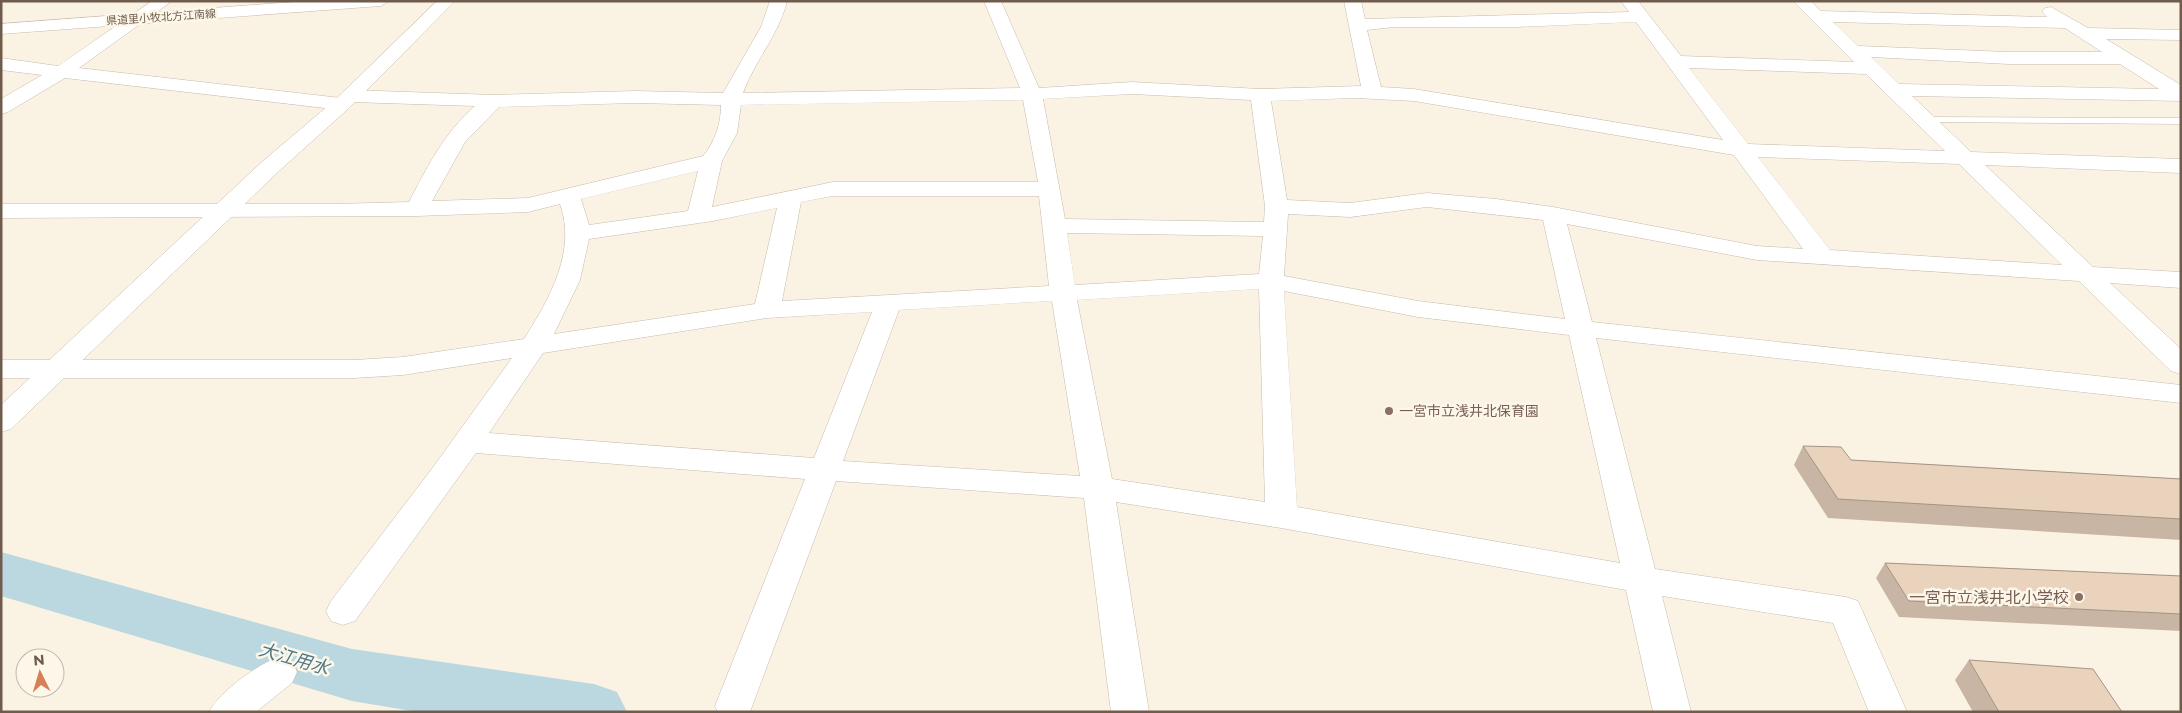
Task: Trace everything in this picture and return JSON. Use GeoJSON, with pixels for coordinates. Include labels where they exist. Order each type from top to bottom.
{"type":"FeatureCollection","features":[{"type":"Feature","properties":{"kind":"street"},"geometry":{"type":"LineString","coordinates":[[6,102],[60,72],[164,1]]}},
{"type":"Feature","properties":{"kind":"street","name":"県道里小牧北方江南線"},"geometry":{"type":"LineString","coordinates":[[1,29],[381,1]]}},
{"type":"Feature","properties":{"kind":"street"},"geometry":{"type":"LineString","coordinates":[[1,422],[346,100],[447,1]]}},
{"type":"Feature","properties":{"kind":"street"},"geometry":{"type":"LineString","coordinates":[[698,216],[711,161],[723,147],[729,129],[730,99],[749,62],[771,30],[779,1]]}},
{"type":"Feature","properties":{"kind":"street"},"geometry":{"type":"LineString","coordinates":[[992,1],[1032,94],[1050,189],[1062,292],[1098,488],[1130,712]]}},
{"type":"Feature","properties":{"kind":"street"},"geometry":{"type":"LineString","coordinates":[[1352,1],[1372,92]]}},
{"type":"Feature","properties":{"kind":"street"},"geometry":{"type":"LineString","coordinates":[[1629,1],[1677,62],[1823,258]]}},
{"type":"Feature","properties":{"kind":"street"},"geometry":{"type":"LineString","coordinates":[[1809,9],[2066,22]]}},
{"type":"Feature","properties":{"kind":"street"},"geometry":{"type":"LineString","coordinates":[[1809,9],[2181,365]]}},
{"type":"Feature","properties":{"kind":"street"},"geometry":{"type":"LineString","coordinates":[[2049,12],[2181,95]]}},
{"type":"Feature","properties":{"kind":"street"},"geometry":{"type":"LineString","coordinates":[[1358,28],[1370,23],[1394,22],[1516,22],[1642,17]]}},
{"type":"Feature","properties":{"kind":"street"},"geometry":{"type":"LineString","coordinates":[[2083,33],[2181,35]]}},
{"type":"Feature","properties":{"kind":"street"},"geometry":{"type":"LineString","coordinates":[[1852,51],[2009,58],[2123,58]]}},
{"type":"Feature","properties":{"kind":"street"},"geometry":{"type":"LineString","coordinates":[[1677,62],[1870,68]]}},
{"type":"Feature","properties":{"kind":"street"},"geometry":{"type":"LineString","coordinates":[[1,64],[179,87],[346,100],[494,101],[636,97],[730,99],[1032,94],[1132,88],[1260,95],[1372,92],[1414,95],[1742,150],[1965,160],[2071,161],[2181,166]]}},
{"type":"Feature","properties":{"kind":"street"},"geometry":{"type":"LineString","coordinates":[[2140,68],[2172,69]]}},
{"type":"Feature","properties":{"kind":"street"},"geometry":{"type":"LineString","coordinates":[[1893,90],[2181,95]]}},
{"type":"Feature","properties":{"kind":"street"},"geometry":{"type":"LineString","coordinates":[[1260,95],[1275,218],[1271,281],[1281,516]]}},
{"type":"Feature","properties":{"kind":"street"},"geometry":{"type":"LineString","coordinates":[[417,209],[444,154],[473,118],[494,101]]}},
{"type":"Feature","properties":{"kind":"street"},"geometry":{"type":"LineString","coordinates":[[1,211],[417,209],[528,205],[711,161]]}},
{"type":"Feature","properties":{"kind":"street"},"geometry":{"type":"LineString","coordinates":[[578,234],[698,216],[833,189],[1050,189]]}},
{"type":"Feature","properties":{"kind":"street"},"geometry":{"type":"LineString","coordinates":[[343,611],[469,442],[548,326],[567,280],[578,234],[575,213],[568,196]]}},
{"type":"Feature","properties":{"kind":"street"},"geometry":{"type":"LineString","coordinates":[[767,310],[791,197]]}},
{"type":"Feature","properties":{"kind":"street"},"geometry":{"type":"LineString","coordinates":[[1054,226],[1275,218],[1427,200],[1496,206],[1553,214],[1757,253],[2181,280]]}},
{"type":"Feature","properties":{"kind":"street"},"geometry":{"type":"LineString","coordinates":[[1553,214],[1672,712]]}},
{"type":"Feature","properties":{"kind":"street"},"geometry":{"type":"LineString","coordinates":[[1,369],[354,369],[403,366],[533,348],[767,310],[1271,281],[1418,309],[1582,330],[2181,394]]}},
{"type":"Feature","properties":{"kind":"street"},"geometry":{"type":"LineString","coordinates":[[734,706],[888,304]]}},
{"type":"Feature","properties":{"kind":"street"},"geometry":{"type":"LineString","coordinates":[[469,442],[825,470],[1098,488],[1281,516],[1640,580],[1846,611],[1888,712]]}},
{"type":"Feature","properties":{"kind":"street"},"geometry":{"type":"LineString","coordinates":[[228,712],[279,672]]}},
{"type":"Feature","properties":{"kind":"lane"},"geometry":{"type":"LineString","coordinates":[[1924,120],[2181,121]]}},
{"type":"Feature","properties":{"kind":"building"},"geometry":{"type":"Polygon","coordinates":[[[1803,446],[1841,447],[1851,460],[2181,479],[2181,519],[1838,499],[1803,446]]]}},
{"type":"Feature","properties":{"kind":"building"},"geometry":{"type":"Polygon","coordinates":[[[1885,563],[2181,576],[2181,614],[1909,601],[1885,563]]]}},
{"type":"Feature","properties":{"kind":"building"},"geometry":{"type":"Polygon","coordinates":[[[1969,660],[2093,669],[2122,712],[1999,712],[1969,660]]]}},
{"type":"Feature","properties":{"kind":"waterway","name":"大江用水"},"geometry":{"type":"LineString","coordinates":[[1,574],[352,675],[594,712]]}},
{"type":"Feature","properties":{"kind":"place","name":"一宮市立浅井北保育園"},"geometry":{"type":"Point","coordinates":[1389,411]}},
{"type":"Feature","properties":{"kind":"place","name":"一宮市立浅井北小学校"},"geometry":{"type":"Point","coordinates":[2079,597]}}]}
